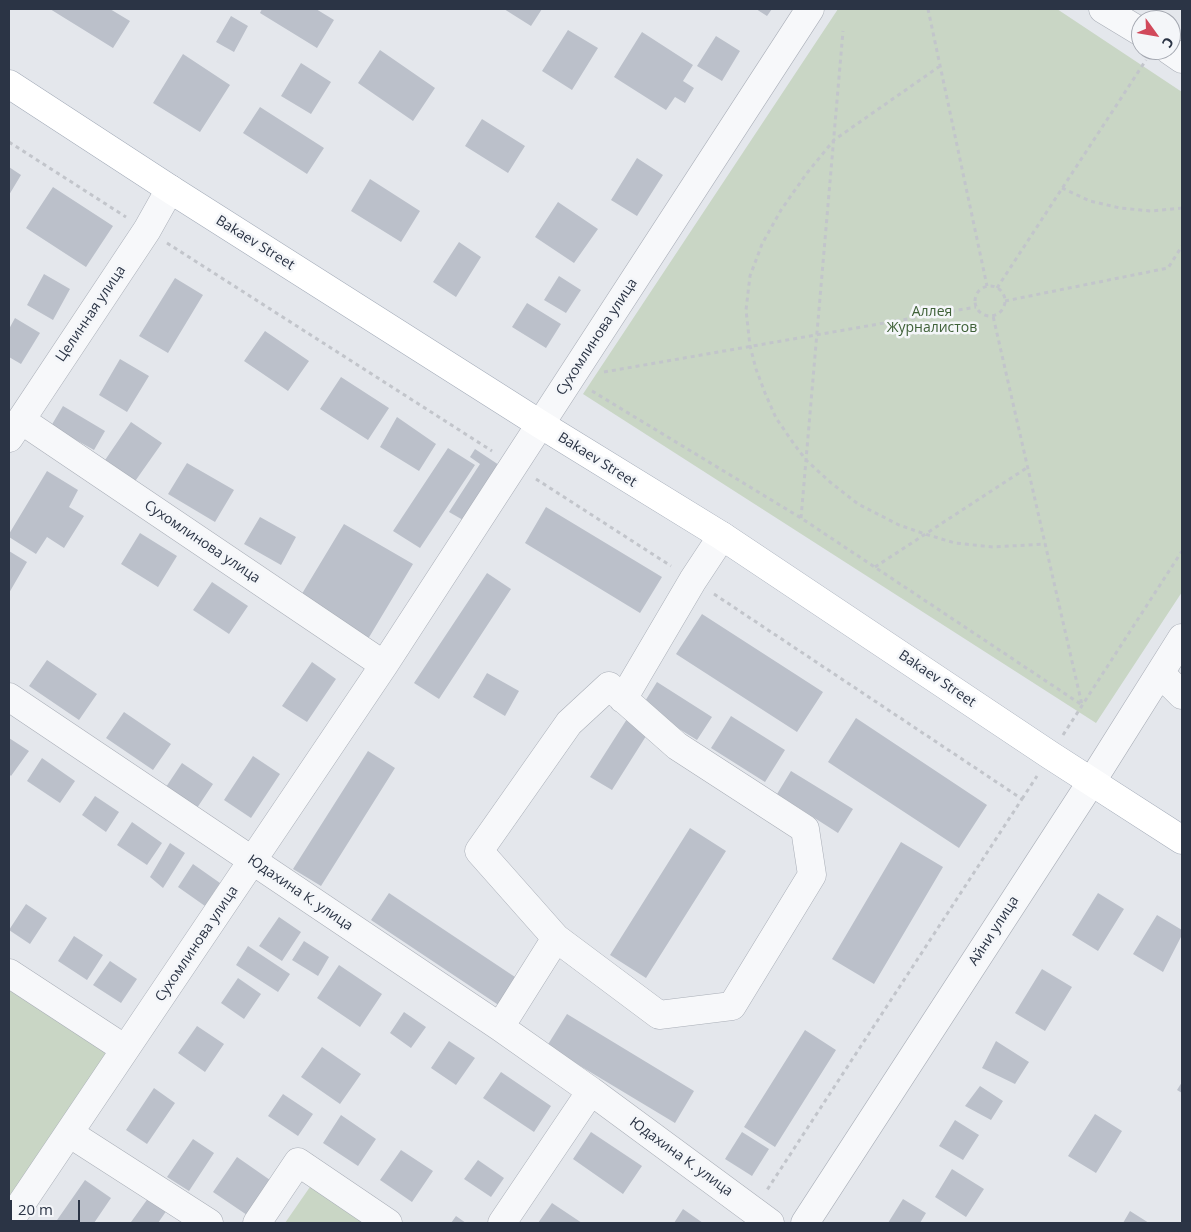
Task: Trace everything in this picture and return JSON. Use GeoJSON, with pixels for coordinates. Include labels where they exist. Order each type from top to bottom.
{"type":"FeatureCollection","features":[{"type":"Feature","properties":{"kind":"main road","name":"Bakaev Street"},"geometry":{"type":"LineString","coordinates":[[9,84],[170,189],[540,424],[722,536],[1182,840]]}},
{"type":"Feature","properties":{"kind":"street","name":"Сухомлинова улица"},"geometry":{"type":"LineString","coordinates":[[9,1222],[384,665],[810,9]]}},
{"type":"Feature","properties":{"kind":"street"},"geometry":{"type":"LineString","coordinates":[[1104,9],[1131,30]]}},
{"type":"Feature","properties":{"kind":"street","name":"Целинная улица"},"geometry":{"type":"LineString","coordinates":[[15,429],[147,230],[170,189]]}},
{"type":"Feature","properties":{"kind":"street","name":"Сухомлинова улица"},"geometry":{"type":"LineString","coordinates":[[15,429],[384,665]]}},
{"type":"Feature","properties":{"kind":"street"},"geometry":{"type":"LineString","coordinates":[[623,699],[693,580],[722,536]]}},
{"type":"Feature","properties":{"kind":"street","name":"Айни улица"},"geometry":{"type":"LineString","coordinates":[[805,1223],[1092,781],[1182,638]]}},
{"type":"Feature","properties":{"kind":"street"},"geometry":{"type":"LineString","coordinates":[[1160,673],[1182,695]]}},
{"type":"Feature","properties":{"kind":"street"},"geometry":{"type":"LineString","coordinates":[[609,686],[677,746],[805,829],[812,875],[732,1006],[659,1016],[556,938],[479,851],[569,723],[609,686]]}},
{"type":"Feature","properties":{"kind":"street","name":"Юдахина К. улица"},"geometry":{"type":"LineString","coordinates":[[9,697],[500,1027],[762,1217]]}},
{"type":"Feature","properties":{"kind":"street"},"geometry":{"type":"LineString","coordinates":[[500,1027],[556,938]]}},
{"type":"Feature","properties":{"kind":"street"},"geometry":{"type":"LineString","coordinates":[[9,973],[125,1049]]}},
{"type":"Feature","properties":{"kind":"street"},"geometry":{"type":"LineString","coordinates":[[502,1223],[591,1092]]}},
{"type":"Feature","properties":{"kind":"street"},"geometry":{"type":"LineString","coordinates":[[69,1133],[208,1223]]}},
{"type":"Feature","properties":{"kind":"street"},"geometry":{"type":"LineString","coordinates":[[257,1223],[298,1162],[388,1223]]}},
{"type":"Feature","properties":{"kind":"path"},"geometry":{"type":"LineString","coordinates":[[928,9],[987,286]]}},
{"type":"Feature","properties":{"kind":"path"},"geometry":{"type":"LineString","coordinates":[[801,518],[843,31]]}},
{"type":"Feature","properties":{"kind":"path"},"geometry":{"type":"LineString","coordinates":[[997,288],[1144,60]]}},
{"type":"Feature","properties":{"kind":"path"},"geometry":{"type":"LineString","coordinates":[[940,66],[834,140],[807,173],[781,210],[762,244],[750,276],[746,310],[750,346],[758,377],[776,418],[806,460],[858,504],[899,525],[956,543],[994,547],[1045,544]]}},
{"type":"Feature","properties":{"kind":"path"},"geometry":{"type":"LineString","coordinates":[[9,142],[693,580],[1022,799]]}},
{"type":"Feature","properties":{"kind":"path"},"geometry":{"type":"LineString","coordinates":[[1062,188],[1090,200],[1120,208],[1152,211],[1182,208]]}},
{"type":"Feature","properties":{"kind":"path"},"geometry":{"type":"LineString","coordinates":[[1005,301],[1168,268],[1182,246]]}},
{"type":"Feature","properties":{"kind":"path"},"geometry":{"type":"LineString","coordinates":[[987,286],[997,288],[1002,291],[1005,306],[1002,311],[993,316],[982,315],[976,307],[978,292],[987,286]]}},
{"type":"Feature","properties":{"kind":"path"},"geometry":{"type":"LineString","coordinates":[[570,378],[976,307]]}},
{"type":"Feature","properties":{"kind":"path"},"geometry":{"type":"LineString","coordinates":[[993,316],[1082,705]]}},
{"type":"Feature","properties":{"kind":"path"},"geometry":{"type":"LineString","coordinates":[[570,378],[801,518],[1082,705]]}},
{"type":"Feature","properties":{"kind":"path"},"geometry":{"type":"LineString","coordinates":[[875,567],[1028,467]]}},
{"type":"Feature","properties":{"kind":"path"},"geometry":{"type":"LineString","coordinates":[[762,1217],[1050,754],[1182,551]]}},
{"type":"Feature","properties":{"kind":"green space","name":"Аллея Журналистов"},"geometry":{"type":"Polygon","coordinates":[[[838,9],[1057,9],[1131,58],[1131,60],[1182,92],[1182,592],[1096,723],[583,394],[838,9]]]}},
{"type":"Feature","properties":{"kind":"green space"},"geometry":{"type":"Polygon","coordinates":[[[9,986],[109,1052],[9,1203],[9,986]]]}},
{"type":"Feature","properties":{"kind":"green space"},"geometry":{"type":"Polygon","coordinates":[[[312,1184],[370,1223],[285,1223],[312,1184]]]}},
{"type":"Feature","properties":{"kind":"building"},"geometry":{"type":"Polygon","coordinates":[[[50,9],[110,9],[130,21],[113,48],[50,9]]]}},
{"type":"Feature","properties":{"kind":"building"},"geometry":{"type":"Polygon","coordinates":[[[262,9],[316,9],[334,20],[317,48],[260,13],[262,9]]]}},
{"type":"Feature","properties":{"kind":"building"},"geometry":{"type":"Polygon","coordinates":[[[504,9],[542,9],[531,26],[504,9]]]}},
{"type":"Feature","properties":{"kind":"building"},"geometry":{"type":"Polygon","coordinates":[[[756,9],[772,9],[767,16],[756,9]]]}},
{"type":"Feature","properties":{"kind":"building"},"geometry":{"type":"Polygon","coordinates":[[[231,16],[248,26],[234,52],[216,42],[231,16]]]}},
{"type":"Feature","properties":{"kind":"building"},"geometry":{"type":"Polygon","coordinates":[[[568,30],[598,48],[572,90],[542,71],[568,30]]]}},
{"type":"Feature","properties":{"kind":"building"},"geometry":{"type":"Polygon","coordinates":[[[642,32],[693,65],[683,81],[694,88],[685,103],[675,97],[666,110],[614,77],[642,32]]]}},
{"type":"Feature","properties":{"kind":"building"},"geometry":{"type":"Polygon","coordinates":[[[716,36],[740,51],[722,81],[697,66],[716,36]]]}},
{"type":"Feature","properties":{"kind":"building"},"geometry":{"type":"Polygon","coordinates":[[[380,50],[435,88],[413,121],[358,83],[380,50]]]}},
{"type":"Feature","properties":{"kind":"building"},"geometry":{"type":"Polygon","coordinates":[[[183,54],[230,85],[200,132],[153,103],[183,54]]]}},
{"type":"Feature","properties":{"kind":"building"},"geometry":{"type":"Polygon","coordinates":[[[301,63],[331,82],[311,114],[281,96],[301,63]]]}},
{"type":"Feature","properties":{"kind":"building"},"geometry":{"type":"Polygon","coordinates":[[[260,107],[324,148],[307,174],[243,133],[260,107]]]}},
{"type":"Feature","properties":{"kind":"building"},"geometry":{"type":"Polygon","coordinates":[[[482,119],[525,146],[508,173],[465,146],[482,119]]]}},
{"type":"Feature","properties":{"kind":"building"},"geometry":{"type":"Polygon","coordinates":[[[637,158],[663,175],[637,216],[611,200],[637,158]]]}},
{"type":"Feature","properties":{"kind":"building"},"geometry":{"type":"Polygon","coordinates":[[[9,167],[21,175],[9,195],[9,167]]]}},
{"type":"Feature","properties":{"kind":"building"},"geometry":{"type":"Polygon","coordinates":[[[370,179],[420,211],[401,242],[351,211],[370,179]]]}},
{"type":"Feature","properties":{"kind":"building"},"geometry":{"type":"Polygon","coordinates":[[[53,187],[113,226],[86,267],[26,228],[53,187]]]}},
{"type":"Feature","properties":{"kind":"building"},"geometry":{"type":"Polygon","coordinates":[[[558,202],[598,229],[574,263],[535,237],[558,202]]]}},
{"type":"Feature","properties":{"kind":"building"},"geometry":{"type":"Polygon","coordinates":[[[459,242],[481,257],[456,297],[433,282],[459,242]]]}},
{"type":"Feature","properties":{"kind":"building"},"geometry":{"type":"Polygon","coordinates":[[[44,274],[70,289],[53,320],[27,305],[44,274]]]}},
{"type":"Feature","properties":{"kind":"building"},"geometry":{"type":"Polygon","coordinates":[[[559,276],[581,290],[566,313],[544,300],[559,276]]]}},
{"type":"Feature","properties":{"kind":"building"},"geometry":{"type":"Polygon","coordinates":[[[175,278],[203,295],[168,353],[139,336],[175,278]]]}},
{"type":"Feature","properties":{"kind":"building"},"geometry":{"type":"Polygon","coordinates":[[[527,303],[561,324],[546,348],[512,327],[527,303]]]}},
{"type":"Feature","properties":{"kind":"building"},"geometry":{"type":"Polygon","coordinates":[[[15,318],[40,333],[21,364],[9,357],[9,329],[15,318]]]}},
{"type":"Feature","properties":{"kind":"building"},"geometry":{"type":"Polygon","coordinates":[[[265,331],[309,361],[288,391],[244,361],[265,331]]]}},
{"type":"Feature","properties":{"kind":"building"},"geometry":{"type":"Polygon","coordinates":[[[120,359],[149,376],[127,412],[99,395],[120,359]]]}},
{"type":"Feature","properties":{"kind":"building"},"geometry":{"type":"Polygon","coordinates":[[[341,377],[389,408],[368,440],[320,409],[341,377]]]}},
{"type":"Feature","properties":{"kind":"building"},"geometry":{"type":"Polygon","coordinates":[[[63,406],[105,431],[94,450],[51,426],[63,406]]]}},
{"type":"Feature","properties":{"kind":"building"},"geometry":{"type":"Polygon","coordinates":[[[397,417],[436,444],[419,471],[380,447],[397,417]]]}},
{"type":"Feature","properties":{"kind":"building"},"geometry":{"type":"Polygon","coordinates":[[[131,422],[162,443],[131,487],[101,466],[131,422]]]}},
{"type":"Feature","properties":{"kind":"building"},"geometry":{"type":"Polygon","coordinates":[[[448,448],[475,465],[420,548],[393,531],[448,448]]]}},
{"type":"Feature","properties":{"kind":"building"},"geometry":{"type":"Polygon","coordinates":[[[475,449],[499,465],[463,520],[449,512],[480,464],[470,457],[475,449]]]}},
{"type":"Feature","properties":{"kind":"building"},"geometry":{"type":"Polygon","coordinates":[[[187,463],[234,490],[215,522],[168,494],[187,463]]]}},
{"type":"Feature","properties":{"kind":"building"},"geometry":{"type":"Polygon","coordinates":[[[47,471],[78,490],[69,507],[84,516],[64,548],[47,537],[36,554],[9,537],[9,534],[47,471]]]}},
{"type":"Feature","properties":{"kind":"building"},"geometry":{"type":"Polygon","coordinates":[[[546,507],[662,577],[640,613],[525,543],[546,507]]]}},
{"type":"Feature","properties":{"kind":"building"},"geometry":{"type":"Polygon","coordinates":[[[260,517],[296,537],[281,565],[244,544],[260,517]]]}},
{"type":"Feature","properties":{"kind":"building"},"geometry":{"type":"Polygon","coordinates":[[[344,524],[413,564],[368,639],[300,597],[344,524]]]}},
{"type":"Feature","properties":{"kind":"building"},"geometry":{"type":"Polygon","coordinates":[[[140,533],[177,556],[158,587],[121,564],[140,533]]]}},
{"type":"Feature","properties":{"kind":"building"},"geometry":{"type":"Polygon","coordinates":[[[9,551],[27,562],[9,593],[9,551]]]}},
{"type":"Feature","properties":{"kind":"building"},"geometry":{"type":"Polygon","coordinates":[[[487,573],[511,589],[439,699],[414,683],[487,573]]]}},
{"type":"Feature","properties":{"kind":"building"},"geometry":{"type":"Polygon","coordinates":[[[212,582],[248,606],[229,634],[193,610],[212,582]]]}},
{"type":"Feature","properties":{"kind":"building"},"geometry":{"type":"Polygon","coordinates":[[[702,614],[823,692],[797,732],[676,654],[702,614]]]}},
{"type":"Feature","properties":{"kind":"building"},"geometry":{"type":"Polygon","coordinates":[[[47,660],[97,694],[79,720],[29,686],[47,660]]]}},
{"type":"Feature","properties":{"kind":"building"},"geometry":{"type":"Polygon","coordinates":[[[312,662],[336,679],[307,722],[282,706],[312,662]]]}},
{"type":"Feature","properties":{"kind":"building"},"geometry":{"type":"Polygon","coordinates":[[[487,673],[519,691],[505,716],[473,697],[487,673]]]}},
{"type":"Feature","properties":{"kind":"building"},"geometry":{"type":"Polygon","coordinates":[[[657,682],[712,717],[697,740],[642,706],[657,682]]]}},
{"type":"Feature","properties":{"kind":"building"},"geometry":{"type":"Polygon","coordinates":[[[124,712],[171,744],[153,770],[106,738],[124,712]]]}},
{"type":"Feature","properties":{"kind":"building"},"geometry":{"type":"Polygon","coordinates":[[[731,716],[785,750],[765,782],[711,748],[731,716]]]}},
{"type":"Feature","properties":{"kind":"building"},"geometry":{"type":"Polygon","coordinates":[[[856,718],[987,805],[959,848],[828,762],[856,718]]]}},
{"type":"Feature","properties":{"kind":"building"},"geometry":{"type":"Polygon","coordinates":[[[627,719],[648,733],[612,790],[590,777],[627,719]]]}},
{"type":"Feature","properties":{"kind":"building"},"geometry":{"type":"Polygon","coordinates":[[[9,738],[29,751],[11,776],[9,774],[9,738]]]}},
{"type":"Feature","properties":{"kind":"building"},"geometry":{"type":"Polygon","coordinates":[[[368,751],[395,768],[321,886],[293,869],[368,751]]]}},
{"type":"Feature","properties":{"kind":"building"},"geometry":{"type":"Polygon","coordinates":[[[253,756],[280,774],[251,818],[224,800],[253,756]]]}},
{"type":"Feature","properties":{"kind":"building"},"geometry":{"type":"Polygon","coordinates":[[[42,758],[75,781],[60,803],[27,781],[42,758]]]}},
{"type":"Feature","properties":{"kind":"building"},"geometry":{"type":"Polygon","coordinates":[[[182,763],[213,784],[197,808],[166,787],[182,763]]]}},
{"type":"Feature","properties":{"kind":"building"},"geometry":{"type":"Polygon","coordinates":[[[791,771],[853,809],[838,833],[777,794],[791,771]]]}},
{"type":"Feature","properties":{"kind":"building"},"geometry":{"type":"Polygon","coordinates":[[[95,796],[119,812],[106,832],[82,815],[95,796]]]}},
{"type":"Feature","properties":{"kind":"building"},"geometry":{"type":"Polygon","coordinates":[[[132,822],[162,843],[147,865],[117,845],[132,822]]]}},
{"type":"Feature","properties":{"kind":"building"},"geometry":{"type":"Polygon","coordinates":[[[690,828],[726,851],[646,978],[610,955],[690,828]]]}},
{"type":"Feature","properties":{"kind":"building"},"geometry":{"type":"Polygon","coordinates":[[[901,842],[943,867],[874,984],[832,959],[901,842]]]}},
{"type":"Feature","properties":{"kind":"building"},"geometry":{"type":"Polygon","coordinates":[[[170,843],[185,853],[163,888],[150,877],[170,843]]]}},
{"type":"Feature","properties":{"kind":"building"},"geometry":{"type":"Polygon","coordinates":[[[193,864],[220,883],[205,906],[178,887],[193,864]]]}},
{"type":"Feature","properties":{"kind":"building"},"geometry":{"type":"Polygon","coordinates":[[[389,893],[518,979],[500,1006],[371,920],[389,893]]]}},
{"type":"Feature","properties":{"kind":"building"},"geometry":{"type":"Polygon","coordinates":[[[1098,893],[1124,909],[1098,951],[1072,935],[1098,893]]]}},
{"type":"Feature","properties":{"kind":"building"},"geometry":{"type":"Polygon","coordinates":[[[26,904],[47,918],[30,944],[9,930],[26,904]]]}},
{"type":"Feature","properties":{"kind":"building"},"geometry":{"type":"Polygon","coordinates":[[[1157,915],[1182,930],[1182,935],[1163,972],[1133,954],[1157,915]]]}},
{"type":"Feature","properties":{"kind":"building"},"geometry":{"type":"Polygon","coordinates":[[[279,917],[301,932],[282,961],[259,946],[279,917]]]}},
{"type":"Feature","properties":{"kind":"building"},"geometry":{"type":"Polygon","coordinates":[[[74,936],[103,955],[87,980],[58,961],[74,936]]]}},
{"type":"Feature","properties":{"kind":"building"},"geometry":{"type":"Polygon","coordinates":[[[304,941],[329,957],[318,976],[292,960],[304,941]]]}},
{"type":"Feature","properties":{"kind":"building"},"geometry":{"type":"Polygon","coordinates":[[[248,946],[290,974],[278,992],[236,965],[248,946]]]}},
{"type":"Feature","properties":{"kind":"building"},"geometry":{"type":"Polygon","coordinates":[[[110,961],[137,979],[121,1003],[93,985],[110,961]]]}},
{"type":"Feature","properties":{"kind":"building"},"geometry":{"type":"Polygon","coordinates":[[[339,965],[382,994],[360,1027],[317,998],[339,965]]]}},
{"type":"Feature","properties":{"kind":"building"},"geometry":{"type":"Polygon","coordinates":[[[1042,969],[1072,987],[1045,1031],[1015,1013],[1042,969]]]}},
{"type":"Feature","properties":{"kind":"building"},"geometry":{"type":"Polygon","coordinates":[[[238,978],[261,994],[244,1019],[221,1003],[238,978]]]}},
{"type":"Feature","properties":{"kind":"building"},"geometry":{"type":"Polygon","coordinates":[[[404,1012],[426,1027],[411,1048],[390,1033],[404,1012]]]}},
{"type":"Feature","properties":{"kind":"building"},"geometry":{"type":"Polygon","coordinates":[[[567,1014],[694,1091],[675,1123],[547,1046],[567,1014]]]}},
{"type":"Feature","properties":{"kind":"building"},"geometry":{"type":"Polygon","coordinates":[[[197,1026],[224,1044],[205,1072],[178,1053],[197,1026]]]}},
{"type":"Feature","properties":{"kind":"building"},"geometry":{"type":"Polygon","coordinates":[[[805,1030],[836,1050],[775,1147],[744,1127],[805,1030]]]}},
{"type":"Feature","properties":{"kind":"building"},"geometry":{"type":"Polygon","coordinates":[[[449,1041],[475,1058],[456,1085],[431,1068],[449,1041]]]}},
{"type":"Feature","properties":{"kind":"building"},"geometry":{"type":"Polygon","coordinates":[[[996,1041],[1029,1062],[1015,1084],[982,1068],[996,1041]]]}},
{"type":"Feature","properties":{"kind":"building"},"geometry":{"type":"Polygon","coordinates":[[[322,1047],[361,1074],[340,1104],[301,1077],[322,1047]]]}},
{"type":"Feature","properties":{"kind":"building"},"geometry":{"type":"Polygon","coordinates":[[[501,1072],[551,1106],[534,1132],[483,1098],[501,1072]]]}},
{"type":"Feature","properties":{"kind":"building"},"geometry":{"type":"Polygon","coordinates":[[[1182,1082],[1182,1093],[1177,1090],[1182,1082]]]}},
{"type":"Feature","properties":{"kind":"building"},"geometry":{"type":"Polygon","coordinates":[[[980,1086],[1003,1101],[991,1120],[965,1106],[980,1086]]]}},
{"type":"Feature","properties":{"kind":"building"},"geometry":{"type":"Polygon","coordinates":[[[154,1088],[175,1103],[147,1144],[126,1130],[154,1088]]]}},
{"type":"Feature","properties":{"kind":"building"},"geometry":{"type":"Polygon","coordinates":[[[283,1094],[313,1114],[298,1136],[268,1116],[283,1094]]]}},
{"type":"Feature","properties":{"kind":"building"},"geometry":{"type":"Polygon","coordinates":[[[1095,1114],[1122,1131],[1096,1173],[1068,1156],[1095,1114]]]}},
{"type":"Feature","properties":{"kind":"building"},"geometry":{"type":"Polygon","coordinates":[[[341,1115],[376,1139],[358,1166],[323,1143],[341,1115]]]}},
{"type":"Feature","properties":{"kind":"building"},"geometry":{"type":"Polygon","coordinates":[[[955,1120],[979,1135],[963,1160],[939,1146],[955,1120]]]}},
{"type":"Feature","properties":{"kind":"building"},"geometry":{"type":"Polygon","coordinates":[[[591,1132],[642,1166],[623,1194],[573,1159],[591,1132]]]}},
{"type":"Feature","properties":{"kind":"building"},"geometry":{"type":"Polygon","coordinates":[[[742,1132],[769,1149],[752,1176],[725,1159],[742,1132]]]}},
{"type":"Feature","properties":{"kind":"building"},"geometry":{"type":"Polygon","coordinates":[[[193,1139],[214,1153],[189,1191],[167,1177],[193,1139]]]}},
{"type":"Feature","properties":{"kind":"building"},"geometry":{"type":"Polygon","coordinates":[[[401,1150],[433,1171],[412,1202],[380,1180],[401,1150]]]}},
{"type":"Feature","properties":{"kind":"building"},"geometry":{"type":"Polygon","coordinates":[[[237,1157],[270,1180],[247,1215],[213,1192],[237,1157]]]}},
{"type":"Feature","properties":{"kind":"building"},"geometry":{"type":"Polygon","coordinates":[[[478,1160],[504,1178],[491,1197],[464,1179],[478,1160]]]}},
{"type":"Feature","properties":{"kind":"building"},"geometry":{"type":"Polygon","coordinates":[[[952,1169],[984,1189],[966,1217],[935,1197],[952,1169]]]}},
{"type":"Feature","properties":{"kind":"building"},"geometry":{"type":"Polygon","coordinates":[[[85,1180],[111,1198],[94,1223],[55,1223],[85,1180]]]}},
{"type":"Feature","properties":{"kind":"building"},"geometry":{"type":"Polygon","coordinates":[[[149,1197],[167,1210],[158,1223],[131,1222],[149,1197]]]}},
{"type":"Feature","properties":{"kind":"building"},"geometry":{"type":"Polygon","coordinates":[[[903,1199],[926,1213],[920,1223],[888,1223],[903,1199]]]}},
{"type":"Feature","properties":{"kind":"building"},"geometry":{"type":"Polygon","coordinates":[[[552,1203],[582,1223],[538,1223],[552,1203]]]}},
{"type":"Feature","properties":{"kind":"building"},"geometry":{"type":"Polygon","coordinates":[[[683,1209],[703,1223],[674,1223],[683,1209]]]}},
{"type":"Feature","properties":{"kind":"building"},"geometry":{"type":"Polygon","coordinates":[[[1130,1211],[1149,1223],[1123,1223],[1130,1211]]]}},
{"type":"Feature","properties":{"kind":"building"},"geometry":{"type":"Polygon","coordinates":[[[456,1216],[466,1223],[451,1223],[456,1216]]]}}]}
